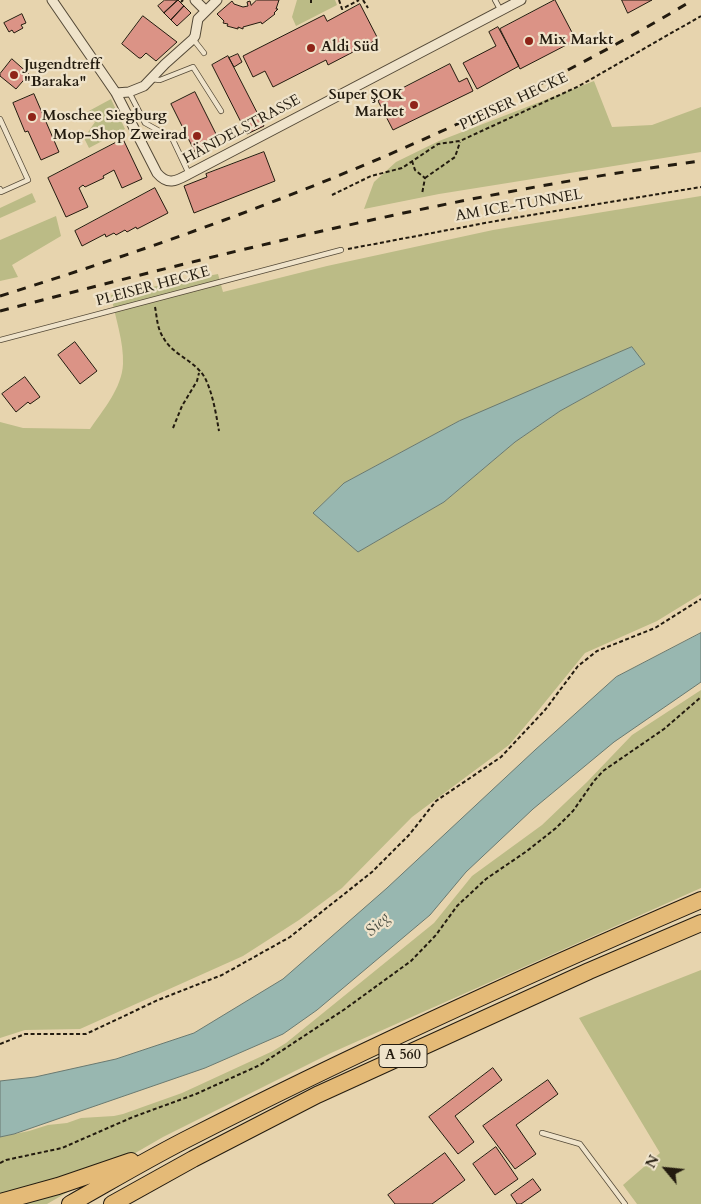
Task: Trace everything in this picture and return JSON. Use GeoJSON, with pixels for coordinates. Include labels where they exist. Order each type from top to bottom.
{"type":"FeatureCollection","features":[{"type":"Feature","properties":{"kind":"highway","name":"A 560"},"geometry":{"type":"LineString","coordinates":[[70,1204],[191,1137],[430,1020],[701,900]]}},
{"type":"Feature","properties":{"kind":"highway","name":"A 560"},"geometry":{"type":"LineString","coordinates":[[112,1204],[193,1159],[317,1095],[701,922]]}},
{"type":"Feature","properties":{"kind":"highway"},"geometry":{"type":"LineString","coordinates":[[0,1202],[106,1170],[191,1137]]}},
{"type":"Feature","properties":{"kind":"street","name":"HÄNDELSTRASSE"},"geometry":{"type":"LineString","coordinates":[[52,0],[116,93],[151,165],[159,176],[168,182],[189,174],[521,0]]}},
{"type":"Feature","properties":{"kind":"street"},"geometry":{"type":"LineString","coordinates":[[195,0],[206,11]]}},
{"type":"Feature","properties":{"kind":"street"},"geometry":{"type":"LineString","coordinates":[[116,93],[139,89],[150,79],[193,39],[198,19],[217,0]]}},
{"type":"Feature","properties":{"kind":"lane"},"geometry":{"type":"LineString","coordinates":[[495,0],[500,11]]}},
{"type":"Feature","properties":{"kind":"lane"},"geometry":{"type":"LineString","coordinates":[[193,39],[204,53]]}},
{"type":"Feature","properties":{"kind":"lane"},"geometry":{"type":"LineString","coordinates":[[150,79],[160,80],[192,67],[221,111]]}},
{"type":"Feature","properties":{"kind":"lane"},"geometry":{"type":"LineString","coordinates":[[129,92],[145,123],[172,138],[189,174]]}},
{"type":"Feature","properties":{"kind":"lane"},"geometry":{"type":"LineString","coordinates":[[0,119],[28,180],[1,192],[0,189]]}},
{"type":"Feature","properties":{"kind":"lane","name":"PLEISER HECKE"},"geometry":{"type":"LineString","coordinates":[[0,340],[341,250]]}},
{"type":"Feature","properties":{"kind":"lane"},"geometry":{"type":"LineString","coordinates":[[542,1133],[580,1144],[625,1204]]}},
{"type":"Feature","properties":{"kind":"path"},"geometry":{"type":"LineString","coordinates":[[338,0],[342,9],[360,0]]}},
{"type":"Feature","properties":{"kind":"path"},"geometry":{"type":"LineString","coordinates":[[363,0],[368,8]]}},
{"type":"Feature","properties":{"kind":"path","name":"PLEISER HECKE"},"geometry":{"type":"LineString","coordinates":[[332,195],[371,176],[402,168],[438,144],[460,141],[579,86],[701,16]]}},
{"type":"Feature","properties":{"kind":"path"},"geometry":{"type":"LineString","coordinates":[[422,194],[425,178],[455,157],[460,141]]}},
{"type":"Feature","properties":{"kind":"path"},"geometry":{"type":"LineString","coordinates":[[412,161],[416,170],[425,178]]}},
{"type":"Feature","properties":{"kind":"path","name":"AM ICE-TUNNEL"},"geometry":{"type":"LineString","coordinates":[[341,250],[501,220],[701,188]]}},
{"type":"Feature","properties":{"kind":"path"},"geometry":{"type":"LineString","coordinates":[[154,300],[162,337],[168,345],[199,370],[205,378],[212,397],[219,431]]}},
{"type":"Feature","properties":{"kind":"path"},"geometry":{"type":"LineString","coordinates":[[173,428],[182,406],[200,375],[199,370]]}},
{"type":"Feature","properties":{"kind":"path"},"geometry":{"type":"LineString","coordinates":[[0,1044],[25,1034],[86,1034],[158,1000],[222,975],[290,937],[372,872],[409,835],[436,801],[500,757],[545,710],[578,666],[597,651],[655,628],[701,599]]}},
{"type":"Feature","properties":{"kind":"path"},"geometry":{"type":"LineString","coordinates":[[0,1163],[6,1160],[62,1148],[133,1117],[196,1094],[260,1065],[337,1014],[411,961],[436,935],[457,906],[486,879],[527,851],[556,828],[573,811],[603,771],[664,729],[701,697]]}},
{"type":"Feature","properties":{"kind":"green space"},"geometry":{"type":"Polygon","coordinates":[[[297,0],[335,0],[337,5],[296,26],[292,17],[297,0]]]}},
{"type":"Feature","properties":{"kind":"green space"},"geometry":{"type":"Polygon","coordinates":[[[594,81],[612,127],[652,125],[701,107],[701,152],[439,194],[364,209],[374,182],[396,162],[439,141],[594,81]]]}},
{"type":"Feature","properties":{"kind":"green space"},"geometry":{"type":"Polygon","coordinates":[[[111,99],[125,129],[89,148],[84,138],[95,122],[87,112],[111,99]]]}},
{"type":"Feature","properties":{"kind":"green space"},"geometry":{"type":"Polygon","coordinates":[[[32,193],[36,202],[0,218],[0,208],[32,193]]]}},
{"type":"Feature","properties":{"kind":"green space"},"geometry":{"type":"Polygon","coordinates":[[[701,196],[701,594],[657,621],[585,653],[509,745],[412,817],[342,888],[299,920],[243,956],[80,1029],[25,1030],[0,1038],[0,422],[23,428],[90,429],[116,390],[122,373],[122,347],[111,295],[218,274],[223,292],[327,266],[493,230],[701,196]],[[644,365],[459,421],[344,483],[314,512],[358,552],[444,502],[515,442],[560,411],[644,365]]]}},
{"type":"Feature","properties":{"kind":"green space"},"geometry":{"type":"Polygon","coordinates":[[[56,216],[61,236],[12,265],[18,277],[0,281],[0,240],[56,216]]]}},
{"type":"Feature","properties":{"kind":"green space"},"geometry":{"type":"Polygon","coordinates":[[[701,690],[701,888],[331,1053],[163,1137],[47,1204],[0,1204],[0,1137],[48,1125],[67,1123],[81,1118],[123,1114],[182,1093],[273,1051],[286,1043],[434,923],[472,876],[542,825],[632,735],[701,690]]]}},
{"type":"Feature","properties":{"kind":"green space"},"geometry":{"type":"Polygon","coordinates":[[[701,970],[701,1204],[637,1204],[623,1185],[660,1153],[579,1018],[701,970]]]}},
{"type":"Feature","properties":{"kind":"water"},"geometry":{"type":"Polygon","coordinates":[[[632,347],[645,364],[560,411],[515,442],[444,502],[358,552],[313,513],[344,483],[459,421],[632,347]]]}},
{"type":"Feature","properties":{"kind":"water","name":"Sieg"},"geometry":{"type":"Polygon","coordinates":[[[701,633],[701,682],[614,742],[533,809],[466,872],[430,915],[317,1010],[283,1034],[205,1068],[14,1134],[0,1137],[0,1081],[35,1077],[116,1059],[194,1033],[283,979],[387,888],[616,677],[701,633]]]}},
{"type":"Feature","properties":{"kind":"building"},"geometry":{"type":"Polygon","coordinates":[[[165,0],[178,0],[164,13],[158,6],[165,0]]]}},
{"type":"Feature","properties":{"kind":"building"},"geometry":{"type":"Polygon","coordinates":[[[178,0],[184,6],[171,20],[164,13],[178,0]]]}},
{"type":"Feature","properties":{"kind":"building"},"geometry":{"type":"Polygon","coordinates":[[[257,0],[279,0],[276,9],[278,9],[275,14],[262,24],[261,22],[243,27],[243,29],[238,27],[238,29],[227,26],[228,24],[223,23],[224,21],[217,14],[232,1],[234,4],[243,7],[248,6],[247,2],[250,1],[251,5],[257,0]]]}},
{"type":"Feature","properties":{"kind":"building"},"geometry":{"type":"Polygon","coordinates":[[[555,0],[576,40],[520,69],[500,29],[555,0]]]}},
{"type":"Feature","properties":{"kind":"building"},"geometry":{"type":"Polygon","coordinates":[[[622,0],[652,0],[628,13],[622,0]]]}},
{"type":"Feature","properties":{"kind":"building","name":"Aldi Süd"},"geometry":{"type":"Polygon","coordinates":[[[360,4],[378,39],[328,65],[326,60],[273,87],[265,71],[253,77],[243,56],[324,15],[327,21],[360,4]]]}},
{"type":"Feature","properties":{"kind":"building"},"geometry":{"type":"Polygon","coordinates":[[[184,6],[191,13],[177,26],[171,20],[184,6]]]}},
{"type":"Feature","properties":{"kind":"building"},"geometry":{"type":"Polygon","coordinates":[[[22,14],[26,23],[21,25],[23,28],[14,33],[12,30],[9,32],[4,23],[22,14]]]}},
{"type":"Feature","properties":{"kind":"building"},"geometry":{"type":"Polygon","coordinates":[[[143,16],[177,42],[156,61],[146,53],[139,58],[122,44],[143,16]]]}},
{"type":"Feature","properties":{"kind":"building"},"geometry":{"type":"Polygon","coordinates":[[[498,27],[519,66],[477,89],[463,63],[496,46],[489,32],[498,27]]]}},
{"type":"Feature","properties":{"kind":"building"},"geometry":{"type":"Polygon","coordinates":[[[238,54],[242,62],[234,67],[229,58],[238,54]]]}},
{"type":"Feature","properties":{"kind":"building"},"geometry":{"type":"Polygon","coordinates":[[[228,56],[264,126],[247,134],[212,65],[228,56]]]}},
{"type":"Feature","properties":{"kind":"building","name":"Jugendtreff \"Baraka\""},"geometry":{"type":"Polygon","coordinates":[[[12,59],[29,74],[16,89],[0,76],[12,59]]]}},
{"type":"Feature","properties":{"kind":"building"},"geometry":{"type":"Polygon","coordinates":[[[450,64],[459,82],[467,78],[473,91],[393,130],[378,101],[450,64]]]}},
{"type":"Feature","properties":{"kind":"building"},"geometry":{"type":"Polygon","coordinates":[[[195,92],[220,142],[196,154],[171,104],[195,92]]]}},
{"type":"Feature","properties":{"kind":"building","name":"Moschee Siegburg"},"geometry":{"type":"Polygon","coordinates":[[[34,94],[59,152],[41,160],[28,131],[25,132],[13,103],[34,94]]]}},
{"type":"Feature","properties":{"kind":"building"},"geometry":{"type":"Polygon","coordinates":[[[123,139],[142,179],[122,188],[114,170],[103,176],[104,178],[85,187],[83,185],[79,188],[88,207],[66,217],[48,178],[123,139]]]}},
{"type":"Feature","properties":{"kind":"building"},"geometry":{"type":"Polygon","coordinates":[[[264,152],[275,181],[194,213],[184,186],[207,177],[206,174],[264,152]]]}},
{"type":"Feature","properties":{"kind":"building"},"geometry":{"type":"Polygon","coordinates":[[[155,188],[168,213],[137,229],[136,227],[127,232],[125,230],[116,235],[114,233],[106,237],[105,234],[82,246],[75,231],[155,188]]]}},
{"type":"Feature","properties":{"kind":"building"},"geometry":{"type":"Polygon","coordinates":[[[75,342],[97,371],[80,384],[58,355],[75,342]]]}},
{"type":"Feature","properties":{"kind":"building"},"geometry":{"type":"Polygon","coordinates":[[[25,377],[40,397],[30,404],[28,402],[16,412],[2,394],[25,377]]]}},
{"type":"Feature","properties":{"kind":"building"},"geometry":{"type":"Polygon","coordinates":[[[493,1068],[502,1080],[455,1116],[474,1142],[458,1154],[429,1117],[493,1068]]]}},
{"type":"Feature","properties":{"kind":"building"},"geometry":{"type":"Polygon","coordinates":[[[548,1080],[558,1094],[516,1125],[536,1154],[515,1169],[483,1126],[548,1080]]]}},
{"type":"Feature","properties":{"kind":"building"},"geometry":{"type":"Polygon","coordinates":[[[496,1147],[518,1179],[495,1195],[473,1164],[496,1147]]]}},
{"type":"Feature","properties":{"kind":"building"},"geometry":{"type":"Polygon","coordinates":[[[445,1153],[465,1180],[432,1204],[395,1204],[388,1195],[445,1153]]]}},
{"type":"Feature","properties":{"kind":"building"},"geometry":{"type":"Polygon","coordinates":[[[533,1179],[541,1190],[521,1204],[517,1204],[511,1195],[533,1179]]]}},
{"type":"Feature","properties":{"kind":"railway"},"geometry":{"type":"LineString","coordinates":[[0,296],[179,236],[268,204],[356,169],[527,91],[611,47],[693,0]]}},
{"type":"Feature","properties":{"kind":"railway"},"geometry":{"type":"LineString","coordinates":[[0,311],[261,245],[436,206],[612,174],[701,161]]}},
{"type":"Feature","properties":{"kind":"place","name":"Mix Markt"},"geometry":{"type":"Point","coordinates":[529,41]}},
{"type":"Feature","properties":{"kind":"place","name":"Aldi Süd"},"geometry":{"type":"Point","coordinates":[311,48]}},
{"type":"Feature","properties":{"kind":"place","name":"Jugendtreff \"Baraka\""},"geometry":{"type":"Point","coordinates":[14,75]}},
{"type":"Feature","properties":{"kind":"place","name":"Super ŞOK Market"},"geometry":{"type":"Point","coordinates":[414,105]}},
{"type":"Feature","properties":{"kind":"place","name":"Moschee Siegburg"},"geometry":{"type":"Point","coordinates":[32,117]}},
{"type":"Feature","properties":{"kind":"place","name":"Mop-Shop Zweirad"},"geometry":{"type":"Point","coordinates":[197,136]}}]}
